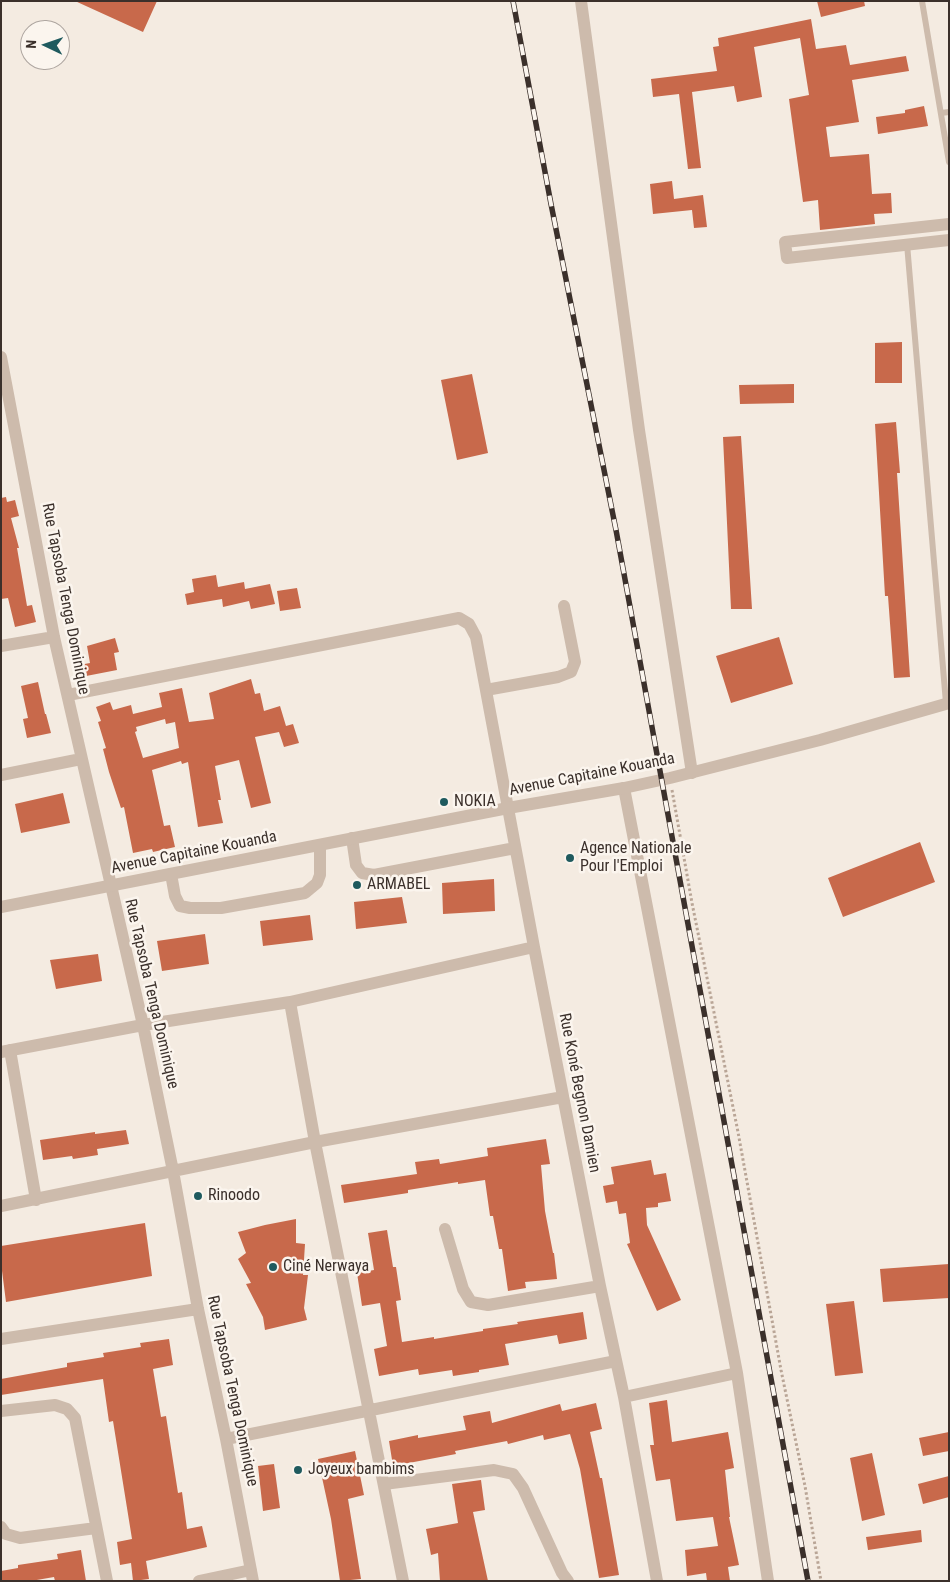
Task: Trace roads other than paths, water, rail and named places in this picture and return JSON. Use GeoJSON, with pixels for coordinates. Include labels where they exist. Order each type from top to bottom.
{"type":"FeatureCollection","features":[{"type":"Feature","properties":{"kind":"street"},"geometry":{"type":"LineString","coordinates":[[581,1],[639,430],[692,773]]}},
{"type":"Feature","properties":{"kind":"street"},"geometry":{"type":"LineString","coordinates":[[949,224],[785,242],[787,258],[949,240]]}},
{"type":"Feature","properties":{"kind":"street","name":"Rue Tapsoba Tenga Dominique"},"geometry":{"type":"LineString","coordinates":[[1,357],[4,388],[54,637],[143,1025],[252,1576]]}},
{"type":"Feature","properties":{"kind":"street"},"geometry":{"type":"LineString","coordinates":[[486,690],[558,677],[571,672],[575,662],[564,606]]}},
{"type":"Feature","properties":{"kind":"street","name":"Rue Koné Begnon Damien"},"geometry":{"type":"LineString","coordinates":[[68,695],[459,618],[469,624],[476,637],[563,1097],[624,1397],[656,1581]]}},
{"type":"Feature","properties":{"kind":"street"},"geometry":{"type":"LineString","coordinates":[[1,646],[54,637]]}},
{"type":"Feature","properties":{"kind":"street","name":"Avenue Capitaine Kouanda"},"geometry":{"type":"LineString","coordinates":[[1,907],[508,808],[624,788],[692,773],[820,740],[947,703]]}},
{"type":"Feature","properties":{"kind":"street"},"geometry":{"type":"LineString","coordinates":[[1,775],[81,759]]}},
{"type":"Feature","properties":{"kind":"street"},"geometry":{"type":"LineString","coordinates":[[624,788],[737,1373],[768,1581]]}},
{"type":"Feature","properties":{"kind":"street"},"geometry":{"type":"LineString","coordinates":[[352,838],[356,865],[362,873],[374,875],[515,848]]}},
{"type":"Feature","properties":{"kind":"street"},"geometry":{"type":"LineString","coordinates":[[172,874],[175,896],[180,906],[190,908],[221,908],[305,893],[317,883],[320,875],[320,845]]}},
{"type":"Feature","properties":{"kind":"street"},"geometry":{"type":"LineString","coordinates":[[36,1200],[5,1051],[143,1025],[290,1002],[534,947]]}},
{"type":"Feature","properties":{"kind":"street"},"geometry":{"type":"LineString","coordinates":[[290,1002],[315,1142],[403,1581]]}},
{"type":"Feature","properties":{"kind":"street"},"geometry":{"type":"LineString","coordinates":[[1,1206],[315,1142],[563,1097]]}},
{"type":"Feature","properties":{"kind":"street"},"geometry":{"type":"LineString","coordinates":[[445,1229],[463,1289],[471,1302],[488,1305],[600,1286]]}},
{"type":"Feature","properties":{"kind":"street"},"geometry":{"type":"LineString","coordinates":[[1,1339],[198,1309]]}},
{"type":"Feature","properties":{"kind":"street"},"geometry":{"type":"LineString","coordinates":[[226,1439],[616,1361]]}},
{"type":"Feature","properties":{"kind":"street"},"geometry":{"type":"LineString","coordinates":[[624,1397],[737,1373]]}},
{"type":"Feature","properties":{"kind":"street"},"geometry":{"type":"LineString","coordinates":[[1,1411],[55,1405],[67,1408],[76,1418],[107,1581]]}},
{"type":"Feature","properties":{"kind":"street"},"geometry":{"type":"LineString","coordinates":[[384,1484],[494,1470],[513,1474],[523,1488],[562,1573],[568,1581]]}},
{"type":"Feature","properties":{"kind":"street"},"geometry":{"type":"LineString","coordinates":[[1,1526],[6,1534],[20,1538],[96,1528]]}},
{"type":"Feature","properties":{"kind":"street"},"geometry":{"type":"LineString","coordinates":[[199,1581],[252,1576]]}},
{"type":"Feature","properties":{"kind":"lane"},"geometry":{"type":"LineString","coordinates":[[922,1],[949,162]]}},
{"type":"Feature","properties":{"kind":"lane"},"geometry":{"type":"LineString","coordinates":[[941,114],[949,112]]}},
{"type":"Feature","properties":{"kind":"lane"},"geometry":{"type":"LineString","coordinates":[[907,244],[947,703]]}},
{"type":"Feature","properties":{"kind":"railway"},"geometry":{"type":"LineString","coordinates":[[513,1],[616,530],[808,1581]]}},
{"type":"Feature","properties":{"kind":"place","name":"NOKIA"},"geometry":{"type":"Point","coordinates":[444,802]}},
{"type":"Feature","properties":{"kind":"place","name":"Agence Nationale Pour l'Emploi"},"geometry":{"type":"Point","coordinates":[570,858]}},
{"type":"Feature","properties":{"kind":"place","name":"ARMABEL"},"geometry":{"type":"Point","coordinates":[357,885]}},
{"type":"Feature","properties":{"kind":"place","name":"Rinoodo"},"geometry":{"type":"Point","coordinates":[198,1196]}},
{"type":"Feature","properties":{"kind":"place","name":"Ciné Nerwaya"},"geometry":{"type":"Point","coordinates":[273,1267]}},
{"type":"Feature","properties":{"kind":"place","name":"Joyeux bambims"},"geometry":{"type":"Point","coordinates":[298,1470]}}]}
